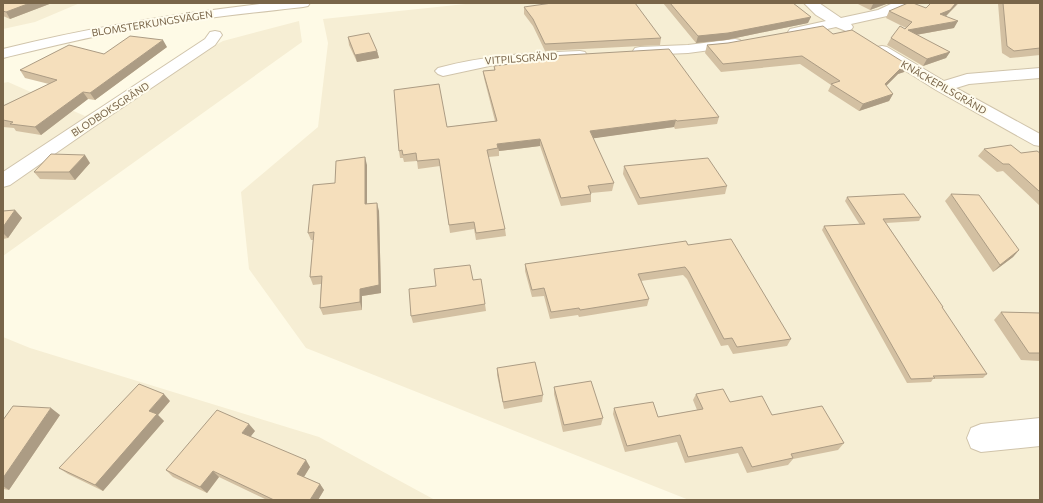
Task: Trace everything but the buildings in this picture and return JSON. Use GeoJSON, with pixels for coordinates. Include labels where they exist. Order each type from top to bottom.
{"type":"FeatureCollection","features":[{"type":"Feature","properties":{"kind":"street","name":"BLOMSTERKUNGSVÄGEN"},"geometry":{"type":"LineString","coordinates":[[3,54],[75,35],[132,24],[237,7],[299,3]]}},
{"type":"Feature","properties":{"kind":"street","name":"KNÄCKEPILSGRÄND"},"geometry":{"type":"LineString","coordinates":[[811,3],[821,12],[942,87],[1040,141]]}},
{"type":"Feature","properties":{"kind":"street"},"geometry":{"type":"LineString","coordinates":[[779,35],[882,14],[904,3]]}},
{"type":"Feature","properties":{"kind":"street","name":"BLODBOKSGRÄND"},"geometry":{"type":"LineString","coordinates":[[3,181],[210,42],[215,35]]}},
{"type":"Feature","properties":{"kind":"street"},"geometry":{"type":"LineString","coordinates":[[625,52],[688,50],[749,41]]}},
{"type":"Feature","properties":{"kind":"street","name":"VITPILSGRÄND"},"geometry":{"type":"LineString","coordinates":[[442,71],[481,61],[595,54]]}},
{"type":"Feature","properties":{"kind":"street"},"geometry":{"type":"LineString","coordinates":[[942,87],[967,79],[1040,73]]}},
{"type":"Feature","properties":{"kind":"street"},"geometry":{"type":"LineString","coordinates":[[981,438],[1040,432]]}},
{"type":"Feature","properties":{"kind":"shaded area"},"geometry":{"type":"Polygon","coordinates":[[[3,3],[80,3],[35,22],[3,29],[3,3]]]}},
{"type":"Feature","properties":{"kind":"shaded area"},"geometry":{"type":"Polygon","coordinates":[[[475,3],[1040,3],[1040,500],[689,500],[306,348],[249,269],[241,192],[318,127],[328,43],[323,19],[475,3]]]}},
{"type":"Feature","properties":{"kind":"shaded area"},"geometry":{"type":"Polygon","coordinates":[[[299,21],[302,42],[3,256],[3,83],[8,82],[85,116],[223,41],[299,21]]]}},
{"type":"Feature","properties":{"kind":"shaded area"},"geometry":{"type":"Polygon","coordinates":[[[3,337],[30,348],[319,437],[435,500],[3,500],[3,337]]]}}]}
